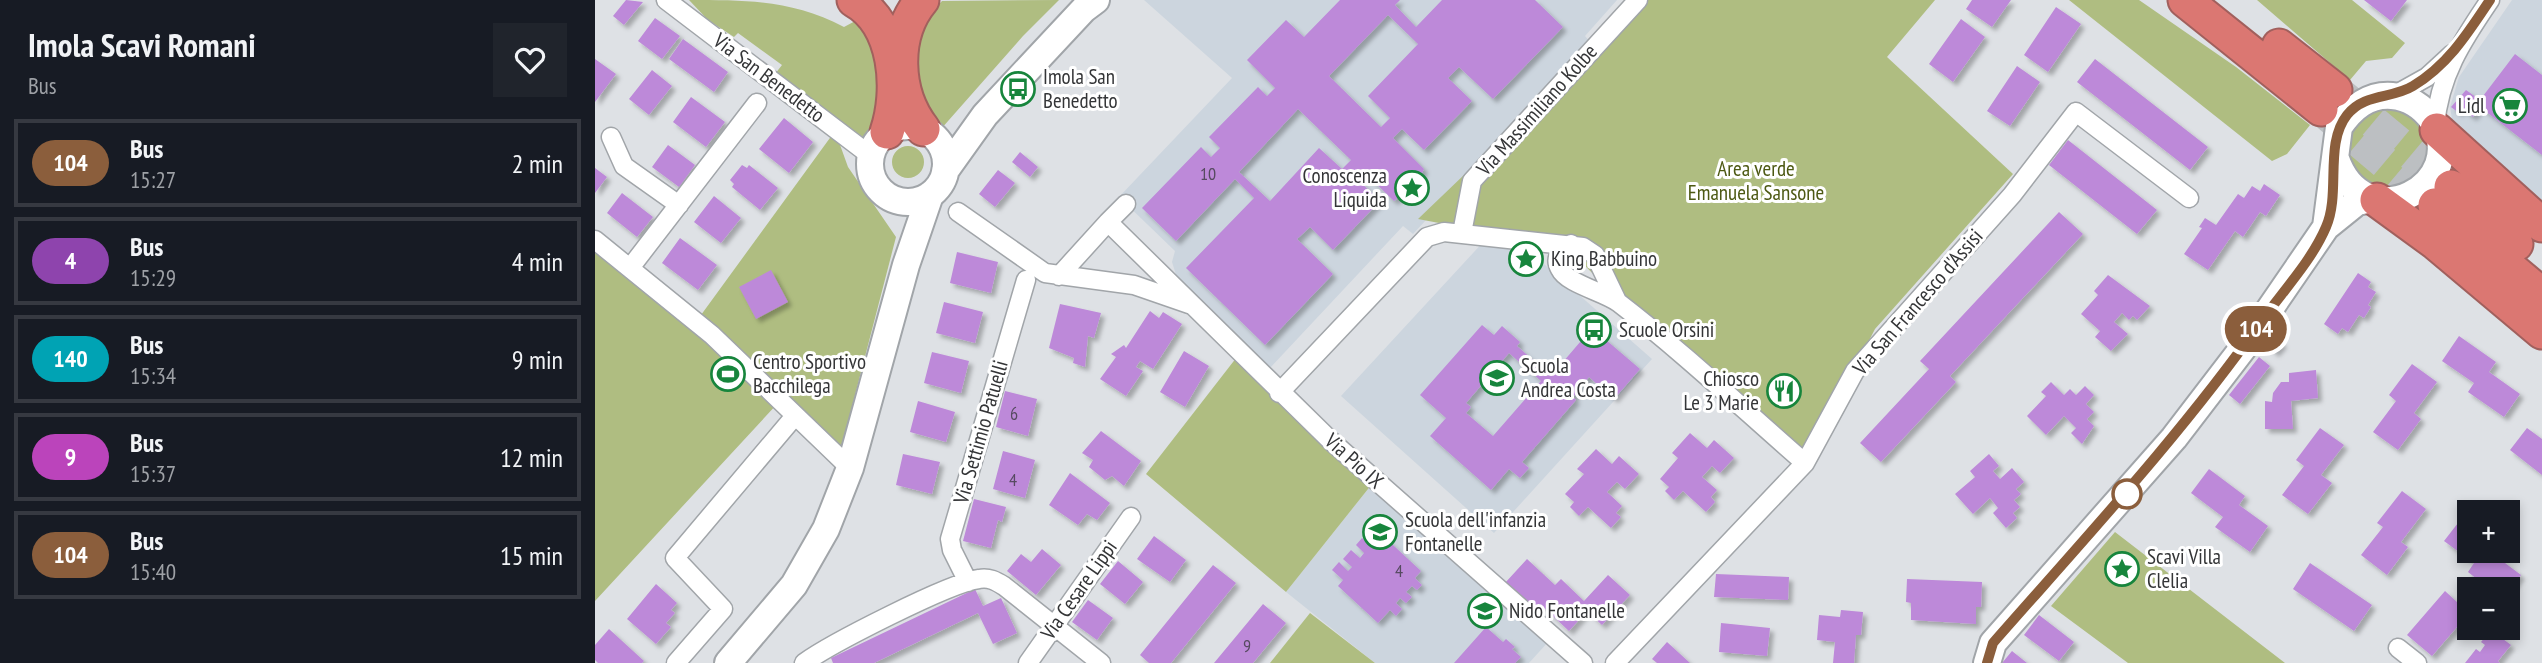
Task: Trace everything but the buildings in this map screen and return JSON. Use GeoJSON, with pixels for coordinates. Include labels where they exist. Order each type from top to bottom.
{"type":"FeatureCollection","features":[{"type":"Feature","properties":{"kind":"highway"},"geometry":{"type":"LineString","coordinates":[[854,0],[877,22],[893,58],[894,112],[879,144]]}},
{"type":"Feature","properties":{"kind":"highway"},"geometry":{"type":"LineString","coordinates":[[922,0],[904,30],[901,51],[903,86],[910,108],[930,134]]}},
{"type":"Feature","properties":{"kind":"highway"},"geometry":{"type":"LineString","coordinates":[[2173,0],[2204,6],[2328,99]]}},
{"type":"Feature","properties":{"kind":"highway"},"geometry":{"type":"LineString","coordinates":[[2436,128],[2542,225]]}},
{"type":"Feature","properties":{"kind":"highway"},"geometry":{"type":"LineString","coordinates":[[2542,266],[2443,196],[2542,295]]}},
{"type":"Feature","properties":{"kind":"highway"},"geometry":{"type":"LineString","coordinates":[[2375,199],[2436,243],[2542,332]]}},
{"type":"Feature","properties":{"kind":"street","name":"Via San Benedetto"},"geometry":{"type":"LineString","coordinates":[[666,0],[879,144]]}},
{"type":"Feature","properties":{"kind":"street"},"geometry":{"type":"LineString","coordinates":[[906,265],[905,231],[901,213],[873,179],[879,144],[905,126],[949,138],[958,132],[1019,59],[1078,0]]}},
{"type":"Feature","properties":{"kind":"street"},"geometry":{"type":"LineString","coordinates":[[728,663],[794,584],[826,529],[851,468],[906,265],[930,195],[985,116],[1084,9],[1096,0]]}},
{"type":"Feature","properties":{"kind":"street","name":"Via Massimiliano Kolbe"},"geometry":{"type":"LineString","coordinates":[[1462,233],[1472,181],[1638,0]]}},
{"type":"Feature","properties":{"kind":"street"},"geometry":{"type":"LineString","coordinates":[[1987,663],[1993,643],[2174,438],[2243,348],[2326,227],[2357,202],[2404,198],[2427,183],[2439,158],[2436,128],[2440,88],[2455,51],[2485,2]]}},
{"type":"Feature","properties":{"kind":"street"},"geometry":{"type":"LineString","coordinates":[[2393,96],[2427,77],[2455,51]]}},
{"type":"Feature","properties":{"kind":"street"},"geometry":{"type":"LineString","coordinates":[[2326,227],[2336,159],[2335,143],[2339,127],[2348,113],[2361,102],[2377,96],[2393,96],[2418,105],[2436,128]]}},
{"type":"Feature","properties":{"kind":"street"},"geometry":{"type":"LineString","coordinates":[[630,268],[757,103]]}},
{"type":"Feature","properties":{"kind":"street","name":"Via San Francesco d'Assisi"},"geometry":{"type":"LineString","coordinates":[[1624,660],[1805,463],[1855,371],[2012,195],[2076,112],[2189,198]]}},
{"type":"Feature","properties":{"kind":"street"},"geometry":{"type":"LineString","coordinates":[[930,134],[946,159],[945,171]]}},
{"type":"Feature","properties":{"kind":"street"},"geometry":{"type":"LineString","coordinates":[[611,137],[624,166],[679,205]]}},
{"type":"Feature","properties":{"kind":"street"},"geometry":{"type":"LineString","coordinates":[[2336,159],[2349,184],[2375,199]]}},
{"type":"Feature","properties":{"kind":"street"},"geometry":{"type":"LineString","coordinates":[[889,196],[910,202],[930,195]]}},
{"type":"Feature","properties":{"kind":"street"},"geometry":{"type":"LineString","coordinates":[[1059,276],[1126,204]]}},
{"type":"Feature","properties":{"kind":"street","name":"Via Pio IX"},"geometry":{"type":"LineString","coordinates":[[958,212],[1045,273],[1134,285],[1195,306]]}},
{"type":"Feature","properties":{"kind":"street","name":"Via Pio IX"},"geometry":{"type":"LineString","coordinates":[[1108,222],[1195,306],[1279,393],[1583,663]]}},
{"type":"Feature","properties":{"kind":"street"},"geometry":{"type":"LineString","coordinates":[[1279,393],[1427,237],[1444,232],[1571,244],[1595,255],[1617,301]]}},
{"type":"Feature","properties":{"kind":"street"},"geometry":{"type":"LineString","coordinates":[[595,240],[712,335],[794,417],[851,468]]}},
{"type":"Feature","properties":{"kind":"street"},"geometry":{"type":"LineString","coordinates":[[1532,242],[1565,276],[1617,301],[1805,463]]}},
{"type":"Feature","properties":{"kind":"street"},"geometry":{"type":"LineString","coordinates":[[1559,268],[1557,258],[1562,250],[1571,244]]}},
{"type":"Feature","properties":{"kind":"street","name":"Via Settimio Patuelli"},"geometry":{"type":"LineString","coordinates":[[968,582],[952,550],[950,538],[1026,280]]}},
{"type":"Feature","properties":{"kind":"street"},"geometry":{"type":"LineString","coordinates":[[677,663],[723,609],[674,558],[794,417]]}},
{"type":"Feature","properties":{"kind":"street","name":"Via Cesare Lippi"},"geometry":{"type":"LineString","coordinates":[[1028,663],[1131,517]]}},
{"type":"Feature","properties":{"kind":"street"},"geometry":{"type":"LineString","coordinates":[[810,661],[981,578],[994,580],[1101,663]]}},
{"type":"Feature","properties":{"kind":"street"},"geometry":{"type":"LineString","coordinates":[[2398,648],[2417,663]]}},
{"type":"Feature","properties":{"kind":"shaded area"},"geometry":{"type":"Polygon","coordinates":[[[1144,0],[1617,0],[1585,36],[1591,43],[1413,234],[1403,226],[1270,368],[1177,278],[1172,262],[1175,251],[1119,197],[1232,78],[1144,0]]]}},
{"type":"Feature","properties":{"kind":"shaded area"},"geometry":{"type":"Polygon","coordinates":[[[2512,0],[2542,0],[2542,206],[2453,125],[2450,107],[2459,77],[2512,0]]]}},
{"type":"Feature","properties":{"kind":"shaded area","name":"Scuola Andrea Costa"},"geometry":{"type":"Polygon","coordinates":[[[1486,239],[1520,243],[1652,359],[1494,533],[1341,396],[1486,239]]]}},
{"type":"Feature","properties":{"kind":"shaded area","name":"Scuola dell'infanzia Fontanelle"},"geometry":{"type":"Polygon","coordinates":[[[1372,484],[1549,641],[1529,663],[1375,663],[1286,592],[1372,484]]]}},
{"type":"Feature","properties":{"kind":"green space"},"geometry":{"type":"Polygon","coordinates":[[[689,0],[769,3],[806,11],[844,27],[859,19],[887,70],[876,134],[867,140],[775,74],[782,65],[738,33],[734,37],[708,20],[689,0]]]}},
{"type":"Feature","properties":{"kind":"green space"},"geometry":{"type":"Polygon","coordinates":[[[1059,0],[1023,36],[941,129],[929,117],[920,85],[918,42],[930,15],[942,1],[1059,0]]]}},
{"type":"Feature","properties":{"kind":"green space","name":"Area verde Emanuela Sansone"},"geometry":{"type":"Polygon","coordinates":[[[1632,0],[1935,0],[1887,57],[2013,174],[1875,329],[1820,435],[1796,452],[1672,352],[1566,247],[1418,219],[1535,107],[1632,0]]]}},
{"type":"Feature","properties":{"kind":"green space"},"geometry":{"type":"Polygon","coordinates":[[[2069,0],[2139,0],[2236,67],[2310,125],[2287,154],[2272,161],[2069,0]]]}},
{"type":"Feature","properties":{"kind":"green space"},"geometry":{"type":"Polygon","coordinates":[[[2257,0],[2352,0],[2405,43],[2392,58],[2366,61],[2350,80],[2257,0]]]}},
{"type":"Feature","properties":{"kind":"green space"},"geometry":{"type":"Polygon","coordinates":[[[2387,108],[2402,111],[2415,120],[2424,133],[2427,148],[2424,163],[2415,176],[2402,185],[2387,188],[2372,185],[2359,176],[2350,163],[2347,148],[2350,133],[2359,120],[2372,111],[2387,108]]]}},
{"type":"Feature","properties":{"kind":"green space","name":"Centro Sportivo Bacchilega"},"geometry":{"type":"Polygon","coordinates":[[[835,131],[848,167],[896,237],[839,457],[778,403],[595,601],[595,242],[693,326],[835,131]]]}},
{"type":"Feature","properties":{"kind":"green space"},"geometry":{"type":"Polygon","coordinates":[[[908,146],[919,151],[924,162],[919,173],[908,178],[897,173],[892,162],[897,151],[908,146]]]}},
{"type":"Feature","properties":{"kind":"green space"},"geometry":{"type":"Polygon","coordinates":[[[1240,353],[1372,484],[1286,592],[1146,474],[1240,353]]]}},
{"type":"Feature","properties":{"kind":"green space","name":"Scavi Villa Clelia"},"geometry":{"type":"Polygon","coordinates":[[[2115,532],[2285,663],[2128,663],[2051,606],[2115,532]]]}},
{"type":"Feature","properties":{"kind":"green space"},"geometry":{"type":"Polygon","coordinates":[[[1310,613],[1375,663],[1270,663],[1310,613]]]}},
{"type":"Feature","properties":{"kind":"tunnel"},"geometry":{"type":"LineString","coordinates":[[2335,90],[2451,187]]}},
{"type":"Feature","properties":{"kind":"tunnel"},"geometry":{"type":"LineString","coordinates":[[2321,109],[2435,205]]}},
{"type":"Feature","properties":{"kind":"bus line","name":"104"},"geometry":{"type":"LineString","coordinates":[[1987,663],[1993,643],[2174,438],[2306,260],[2326,227],[2336,159],[2335,143],[2339,127],[2348,113],[2361,102],[2377,96],[2393,96],[2427,77],[2455,51],[2490,0]]}},
{"type":"Feature","properties":{"kind":"place","name":"Imola San Benedetto"},"geometry":{"type":"Point","coordinates":[1018,89]}},
{"type":"Feature","properties":{"kind":"place","name":"Lidl"},"geometry":{"type":"Point","coordinates":[2510,106]}},
{"type":"Feature","properties":{"kind":"place","name":"Conoscenza Liquida"},"geometry":{"type":"Point","coordinates":[1412,188]}},
{"type":"Feature","properties":{"kind":"place","name":"King Babbuino"},"geometry":{"type":"Point","coordinates":[1526,259]}},
{"type":"Feature","properties":{"kind":"place","name":"Scuole Orsini"},"geometry":{"type":"Point","coordinates":[1594,330]}},
{"type":"Feature","properties":{"kind":"place","name":"Centro Sportivo Bacchilega"},"geometry":{"type":"Point","coordinates":[728,374]}},
{"type":"Feature","properties":{"kind":"place","name":"Scuola Andrea Costa"},"geometry":{"type":"Point","coordinates":[1497,378]}},
{"type":"Feature","properties":{"kind":"place","name":"Chiosco Le 3 Marie"},"geometry":{"type":"Point","coordinates":[1784,391]}},
{"type":"Feature","properties":{"kind":"place","name":"Scuola dell'infanzia Fontanelle"},"geometry":{"type":"Point","coordinates":[1380,532]}},
{"type":"Feature","properties":{"kind":"place","name":"Scavi Villa Clelia"},"geometry":{"type":"Point","coordinates":[2122,569]}},
{"type":"Feature","properties":{"kind":"place","name":"Nido Fontanelle"},"geometry":{"type":"Point","coordinates":[1485,611]}}]}
